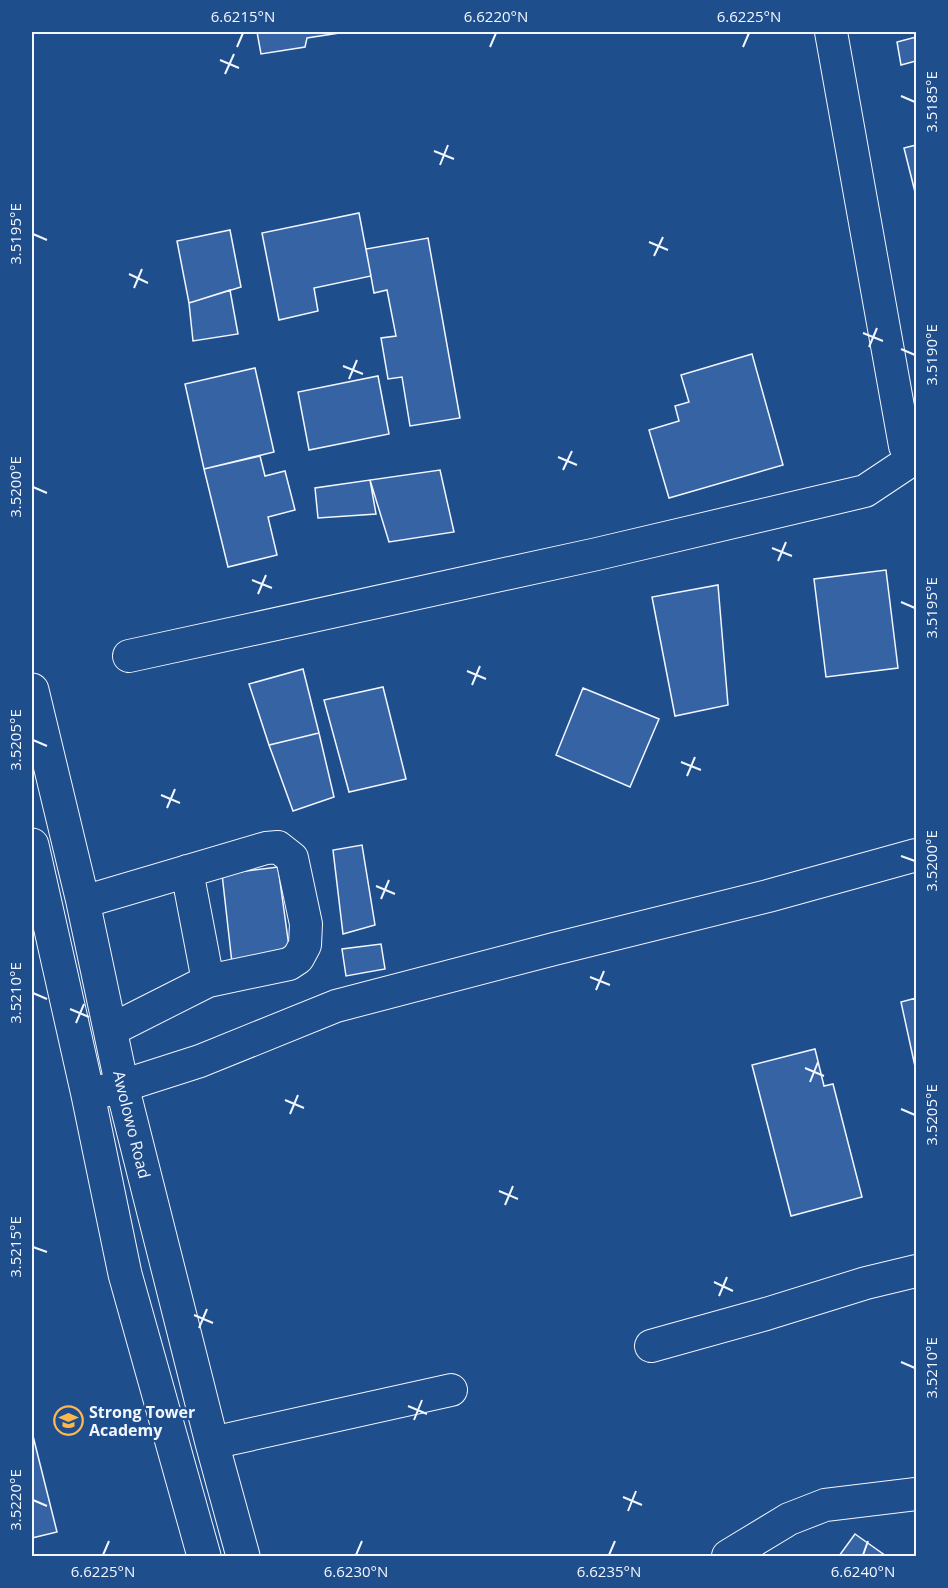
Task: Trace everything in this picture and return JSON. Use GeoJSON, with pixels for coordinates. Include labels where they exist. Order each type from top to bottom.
{"type":"FeatureCollection","features":[{"type":"Feature","properties":{"kind":"main road","name":"Awolowo Road"},"geometry":{"type":"LineString","coordinates":[[32,690],[83,902],[122,1086],[243,1557]]}},
{"type":"Feature","properties":{"kind":"main road"},"geometry":{"type":"LineString","coordinates":[[32,845],[125,1274],[204,1557]]}},
{"type":"Feature","properties":{"kind":"street"},"geometry":{"type":"LineString","coordinates":[[129,656],[597,554],[866,491],[916,457],[905,446],[831,32]]}},
{"type":"Feature","properties":{"kind":"street"},"geometry":{"type":"LineString","coordinates":[[83,902],[266,848],[278,847],[292,858],[306,924],[305,945],[298,958],[289,964],[208,981],[111,1030]]}},
{"type":"Feature","properties":{"kind":"street"},"geometry":{"type":"LineString","coordinates":[[88,1095],[200,1061],[336,1006],[768,896],[916,855]]}},
{"type":"Feature","properties":{"kind":"street"},"geometry":{"type":"LineString","coordinates":[[187,871],[208,981]]}},
{"type":"Feature","properties":{"kind":"street"},"geometry":{"type":"LineString","coordinates":[[651,1346],[766,1314],[866,1282],[916,1271]]}},
{"type":"Feature","properties":{"kind":"street"},"geometry":{"type":"LineString","coordinates":[[212,1443],[451,1390]]}},
{"type":"Feature","properties":{"kind":"street"},"geometry":{"type":"LineString","coordinates":[[728,1557],[789,1519],[825,1505],[916,1494]]}},
{"type":"Feature","properties":{"kind":"building"},"geometry":{"type":"Polygon","coordinates":[[[257,32],[346,32],[307,38],[305,47],[261,54],[257,32]]]}},
{"type":"Feature","properties":{"kind":"building"},"geometry":{"type":"Polygon","coordinates":[[[916,37],[916,61],[901,65],[897,42],[916,37]]]}},
{"type":"Feature","properties":{"kind":"building"},"geometry":{"type":"Polygon","coordinates":[[[916,145],[916,196],[904,148],[916,145]]]}},
{"type":"Feature","properties":{"kind":"building"},"geometry":{"type":"Polygon","coordinates":[[[359,213],[371,276],[314,288],[318,311],[279,320],[262,233],[359,213]]]}},
{"type":"Feature","properties":{"kind":"building"},"geometry":{"type":"Polygon","coordinates":[[[230,230],[241,287],[189,303],[177,241],[230,230]]]}},
{"type":"Feature","properties":{"kind":"building"},"geometry":{"type":"Polygon","coordinates":[[[428,238],[460,418],[410,426],[402,377],[388,379],[381,338],[396,336],[387,290],[374,293],[366,249],[428,238]]]}},
{"type":"Feature","properties":{"kind":"building"},"geometry":{"type":"Polygon","coordinates":[[[230,290],[238,334],[193,341],[189,303],[230,290]]]}},
{"type":"Feature","properties":{"kind":"building"},"geometry":{"type":"Polygon","coordinates":[[[752,354],[783,465],[669,498],[649,430],[679,421],[675,406],[689,402],[681,375],[752,354]]]}},
{"type":"Feature","properties":{"kind":"building"},"geometry":{"type":"Polygon","coordinates":[[[255,368],[274,452],[204,469],[185,384],[255,368]]]}},
{"type":"Feature","properties":{"kind":"building"},"geometry":{"type":"Polygon","coordinates":[[[378,376],[389,434],[309,450],[298,392],[378,376]]]}},
{"type":"Feature","properties":{"kind":"building"},"geometry":{"type":"Polygon","coordinates":[[[260,456],[265,476],[285,471],[295,510],[268,517],[277,555],[228,567],[204,469],[260,456]]]}},
{"type":"Feature","properties":{"kind":"building"},"geometry":{"type":"Polygon","coordinates":[[[440,470],[454,532],[389,542],[370,480],[440,470]]]}},
{"type":"Feature","properties":{"kind":"building"},"geometry":{"type":"Polygon","coordinates":[[[370,480],[376,514],[318,518],[315,488],[370,480]]]}},
{"type":"Feature","properties":{"kind":"building"},"geometry":{"type":"Polygon","coordinates":[[[886,570],[898,668],[826,677],[814,579],[886,570]]]}},
{"type":"Feature","properties":{"kind":"building"},"geometry":{"type":"Polygon","coordinates":[[[718,585],[728,705],[675,716],[652,597],[718,585]]]}},
{"type":"Feature","properties":{"kind":"building"},"geometry":{"type":"Polygon","coordinates":[[[303,669],[319,733],[269,745],[249,684],[303,669]]]}},
{"type":"Feature","properties":{"kind":"building"},"geometry":{"type":"Polygon","coordinates":[[[383,687],[406,779],[349,792],[324,700],[383,687]]]}},
{"type":"Feature","properties":{"kind":"building"},"geometry":{"type":"Polygon","coordinates":[[[583,688],[659,719],[630,787],[556,755],[583,688]]]}},
{"type":"Feature","properties":{"kind":"building"},"geometry":{"type":"Polygon","coordinates":[[[319,733],[334,797],[293,811],[269,745],[319,733]]]}},
{"type":"Feature","properties":{"kind":"building"},"geometry":{"type":"Polygon","coordinates":[[[362,845],[375,925],[343,934],[333,850],[362,845]]]}},
{"type":"Feature","properties":{"kind":"building"},"geometry":{"type":"Polygon","coordinates":[[[278,867],[290,954],[232,963],[222,874],[278,867]]]}},
{"type":"Feature","properties":{"kind":"building"},"geometry":{"type":"Polygon","coordinates":[[[381,944],[385,969],[346,976],[342,949],[381,944]]]}},
{"type":"Feature","properties":{"kind":"building"},"geometry":{"type":"Polygon","coordinates":[[[916,998],[916,1071],[901,1002],[916,998]]]}},
{"type":"Feature","properties":{"kind":"building"},"geometry":{"type":"Polygon","coordinates":[[[815,1049],[824,1086],[833,1084],[862,1197],[791,1216],[752,1065],[815,1049]]]}},
{"type":"Feature","properties":{"kind":"building"},"geometry":{"type":"Polygon","coordinates":[[[32,1432],[57,1532],[32,1538],[32,1432]]]}},
{"type":"Feature","properties":{"kind":"building"},"geometry":{"type":"Polygon","coordinates":[[[855,1534],[886,1556],[839,1556],[855,1534]]]}},
{"type":"Feature","properties":{"kind":"place","name":"Strong Tower Academy"},"geometry":{"type":"Point","coordinates":[68,1421]}}]}
